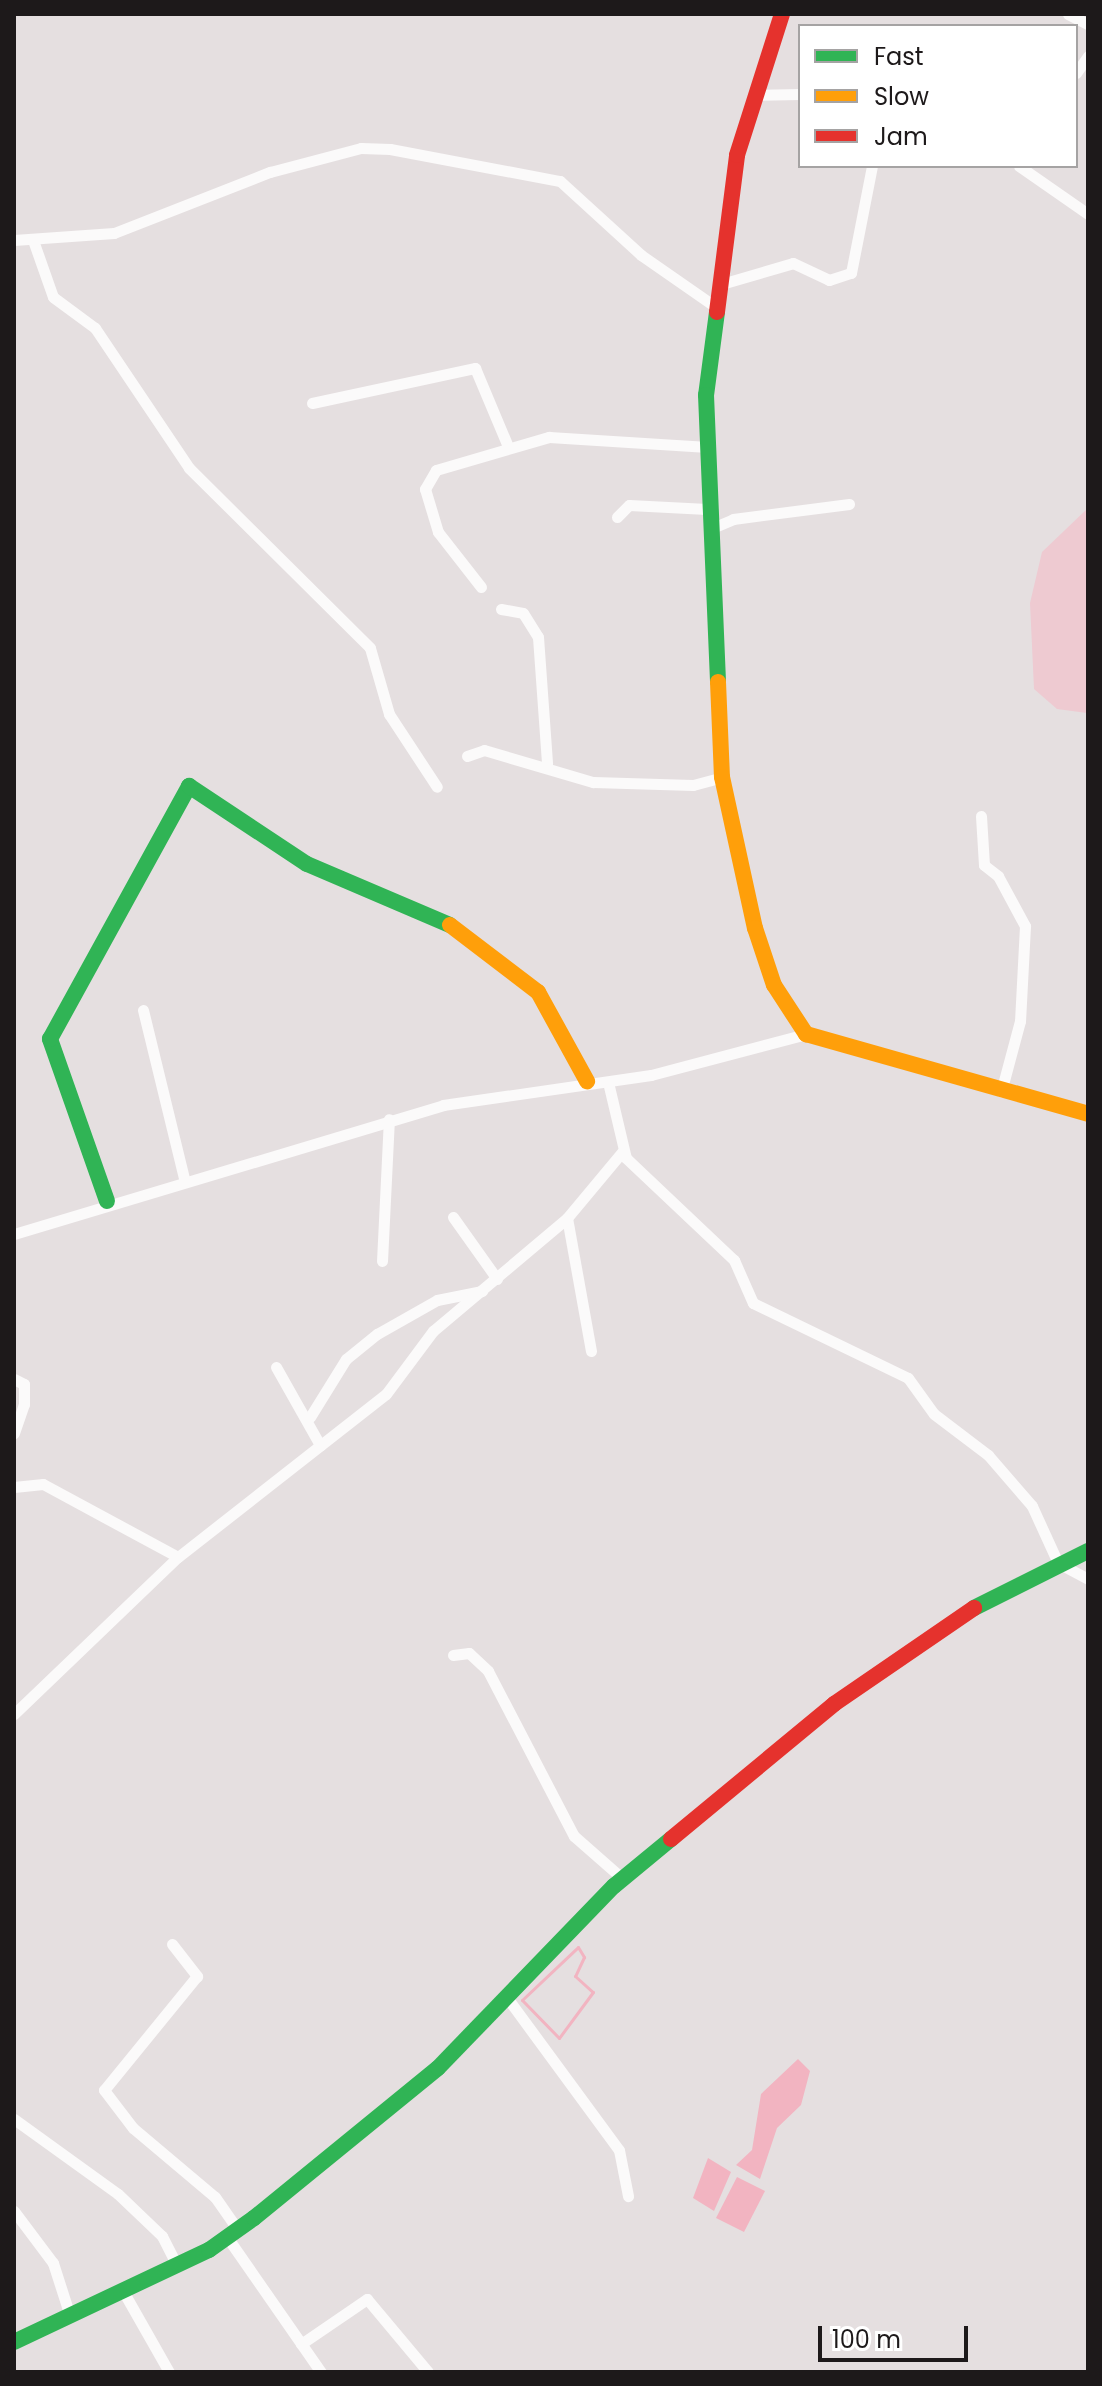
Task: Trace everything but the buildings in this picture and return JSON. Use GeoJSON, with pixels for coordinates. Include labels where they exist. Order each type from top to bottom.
{"type":"FeatureCollection","features":[{"type":"Feature","properties":{"kind":"main road"},"geometry":{"type":"LineString","coordinates":[[782,14],[754,95],[716,286],[708,447],[707,509],[722,777],[755,928],[774,985],[806,1034],[1001,1092],[1088,1114]]}},
{"type":"Feature","properties":{"kind":"main road"},"geometry":{"type":"LineString","coordinates":[[107,1201],[92,1142],[50,1039],[53,1024],[189,786],[307,864],[465,931],[538,992],[587,1081]]}},
{"type":"Feature","properties":{"kind":"main road"},"geometry":{"type":"LineString","coordinates":[[14,2342],[177,2265],[232,2234],[427,2077],[508,1999],[623,1879],[834,1704],[982,1602],[1088,1551]]}},
{"type":"Feature","properties":{"kind":"street"},"geometry":{"type":"LineString","coordinates":[[1068,14],[1088,24]]}},
{"type":"Feature","properties":{"kind":"street"},"geometry":{"type":"LineString","coordinates":[[754,95],[798,94]]}},
{"type":"Feature","properties":{"kind":"street"},"geometry":{"type":"LineString","coordinates":[[14,240],[34,243],[114,233],[270,172],[361,148],[390,149],[560,181],[641,255],[713,305]]}},
{"type":"Feature","properties":{"kind":"street"},"geometry":{"type":"LineString","coordinates":[[716,286],[793,263],[829,280],[851,273],[872,168]]}},
{"type":"Feature","properties":{"kind":"street"},"geometry":{"type":"LineString","coordinates":[[1022,168],[1088,214]]}},
{"type":"Feature","properties":{"kind":"street"},"geometry":{"type":"LineString","coordinates":[[34,243],[53,297],[95,328],[189,468],[370,648],[389,714],[437,787]]}},
{"type":"Feature","properties":{"kind":"street"},"geometry":{"type":"LineString","coordinates":[[312,403],[475,368],[507,444]]}},
{"type":"Feature","properties":{"kind":"street"},"geometry":{"type":"LineString","coordinates":[[481,587],[438,532],[425,489],[436,470],[507,444],[567,437],[708,447]]}},
{"type":"Feature","properties":{"kind":"street"},"geometry":{"type":"LineString","coordinates":[[710,529],[733,519],[849,504]]}},
{"type":"Feature","properties":{"kind":"street"},"geometry":{"type":"LineString","coordinates":[[617,517],[629,505],[707,509]]}},
{"type":"Feature","properties":{"kind":"street"},"geometry":{"type":"LineString","coordinates":[[501,609],[523,613],[538,637],[547,764]]}},
{"type":"Feature","properties":{"kind":"street"},"geometry":{"type":"LineString","coordinates":[[467,756],[484,750],[547,764],[593,782],[693,785],[722,777]]}},
{"type":"Feature","properties":{"kind":"street"},"geometry":{"type":"LineString","coordinates":[[981,816],[984,865],[998,876],[1025,926],[1020,1021],[1001,1092]]}},
{"type":"Feature","properties":{"kind":"street"},"geometry":{"type":"LineString","coordinates":[[143,1010],[185,1182]]}},
{"type":"Feature","properties":{"kind":"street"},"geometry":{"type":"LineString","coordinates":[[14,1234],[107,1201],[185,1182],[389,1119],[587,1081],[608,1082],[806,1034]]}},
{"type":"Feature","properties":{"kind":"street"},"geometry":{"type":"LineString","coordinates":[[608,1082],[622,1152],[734,1260],[753,1303],[908,1378],[934,1414],[988,1455],[1032,1506],[1058,1563],[1088,1579]]}},
{"type":"Feature","properties":{"kind":"street"},"geometry":{"type":"LineString","coordinates":[[382,1261],[389,1119]]}},
{"type":"Feature","properties":{"kind":"street"},"geometry":{"type":"LineString","coordinates":[[14,1714],[178,1557],[243,1513],[320,1445],[386,1394],[421,1343],[567,1218],[622,1152]]}},
{"type":"Feature","properties":{"kind":"street"},"geometry":{"type":"LineString","coordinates":[[453,1217],[497,1279]]}},
{"type":"Feature","properties":{"kind":"street"},"geometry":{"type":"LineString","coordinates":[[567,1218],[591,1351]]}},
{"type":"Feature","properties":{"kind":"street"},"geometry":{"type":"LineString","coordinates":[[310,1417],[346,1359],[377,1334],[437,1300],[482,1291]]}},
{"type":"Feature","properties":{"kind":"street"},"geometry":{"type":"LineString","coordinates":[[276,1367],[310,1417],[320,1445]]}},
{"type":"Feature","properties":{"kind":"street"},"geometry":{"type":"LineString","coordinates":[[14,1379],[24,1384],[24,1404],[14,1433]]}},
{"type":"Feature","properties":{"kind":"street"},"geometry":{"type":"LineString","coordinates":[[14,1487],[43,1484],[178,1557]]}},
{"type":"Feature","properties":{"kind":"street"},"geometry":{"type":"LineString","coordinates":[[453,1655],[469,1653],[488,1671],[574,1836],[623,1879]]}},
{"type":"Feature","properties":{"kind":"street"},"geometry":{"type":"LineString","coordinates":[[172,1944],[197,1976],[104,2090],[133,2128],[215,2197],[232,2234],[321,2372]]}},
{"type":"Feature","properties":{"kind":"street"},"geometry":{"type":"LineString","coordinates":[[508,1999],[619,2150],[628,2196]]}},
{"type":"Feature","properties":{"kind":"street"},"geometry":{"type":"LineString","coordinates":[[14,2119],[118,2194],[162,2236],[177,2265]]}},
{"type":"Feature","properties":{"kind":"street"},"geometry":{"type":"LineString","coordinates":[[14,2211],[53,2263],[70,2316]]}},
{"type":"Feature","properties":{"kind":"street"},"geometry":{"type":"LineString","coordinates":[[123,2291],[169,2372]]}},
{"type":"Feature","properties":{"kind":"street"},"geometry":{"type":"LineString","coordinates":[[301,2344],[367,2299],[428,2372]]}},
{"type":"Feature","properties":{"kind":"shaded area"},"geometry":{"type":"Polygon","coordinates":[[[1088,508],[1087,713],[1057,709],[1034,689],[1030,603],[1042,552],[1088,508]]]}},
{"type":"Feature","properties":{"kind":"shaded area"},"geometry":{"type":"Polygon","coordinates":[[[798,2059],[810,2071],[801,2105],[777,2128],[760,2179],[736,2165],[752,2150],[761,2094],[798,2059]]]}},
{"type":"Feature","properties":{"kind":"shaded area"},"geometry":{"type":"Polygon","coordinates":[[[708,2158],[731,2172],[714,2211],[693,2198],[708,2158]]]}},
{"type":"Feature","properties":{"kind":"shaded area"},"geometry":{"type":"Polygon","coordinates":[[[737,2177],[765,2191],[744,2232],[716,2218],[737,2177]]]}},
{"type":"Feature","properties":{"kind":"waterway"},"geometry":{"type":"LineString","coordinates":[[578,1947],[584,1957],[575,1976],[593,1992],[559,2038],[522,2000],[578,1947]]}},
{"type":"Feature","properties":{"kind":"traffic: fast"},"geometry":{"type":"LineString","coordinates":[[717,312],[706,395],[718,682]]}},
{"type":"Feature","properties":{"kind":"traffic: fast"},"geometry":{"type":"LineString","coordinates":[[107,1201],[50,1039],[189,786],[307,864],[450,925]]}},
{"type":"Feature","properties":{"kind":"traffic: fast"},"geometry":{"type":"LineString","coordinates":[[974,1608],[1088,1551]]}},
{"type":"Feature","properties":{"kind":"traffic: fast"},"geometry":{"type":"LineString","coordinates":[[14,2342],[209,2250],[254,2218],[438,2068],[614,1886],[671,1839]]}},
{"type":"Feature","properties":{"kind":"traffic: slow"},"geometry":{"type":"LineString","coordinates":[[718,682],[722,777],[755,928],[774,985],[806,1034],[1088,1114]]}},
{"type":"Feature","properties":{"kind":"traffic: slow"},"geometry":{"type":"LineString","coordinates":[[450,925],[538,992],[587,1081]]}},
{"type":"Feature","properties":{"kind":"traffic: jam"},"geometry":{"type":"LineString","coordinates":[[717,312],[737,155],[782,14]]}},
{"type":"Feature","properties":{"kind":"traffic: jam"},"geometry":{"type":"LineString","coordinates":[[671,1839],[834,1704],[974,1608]]}}]}
